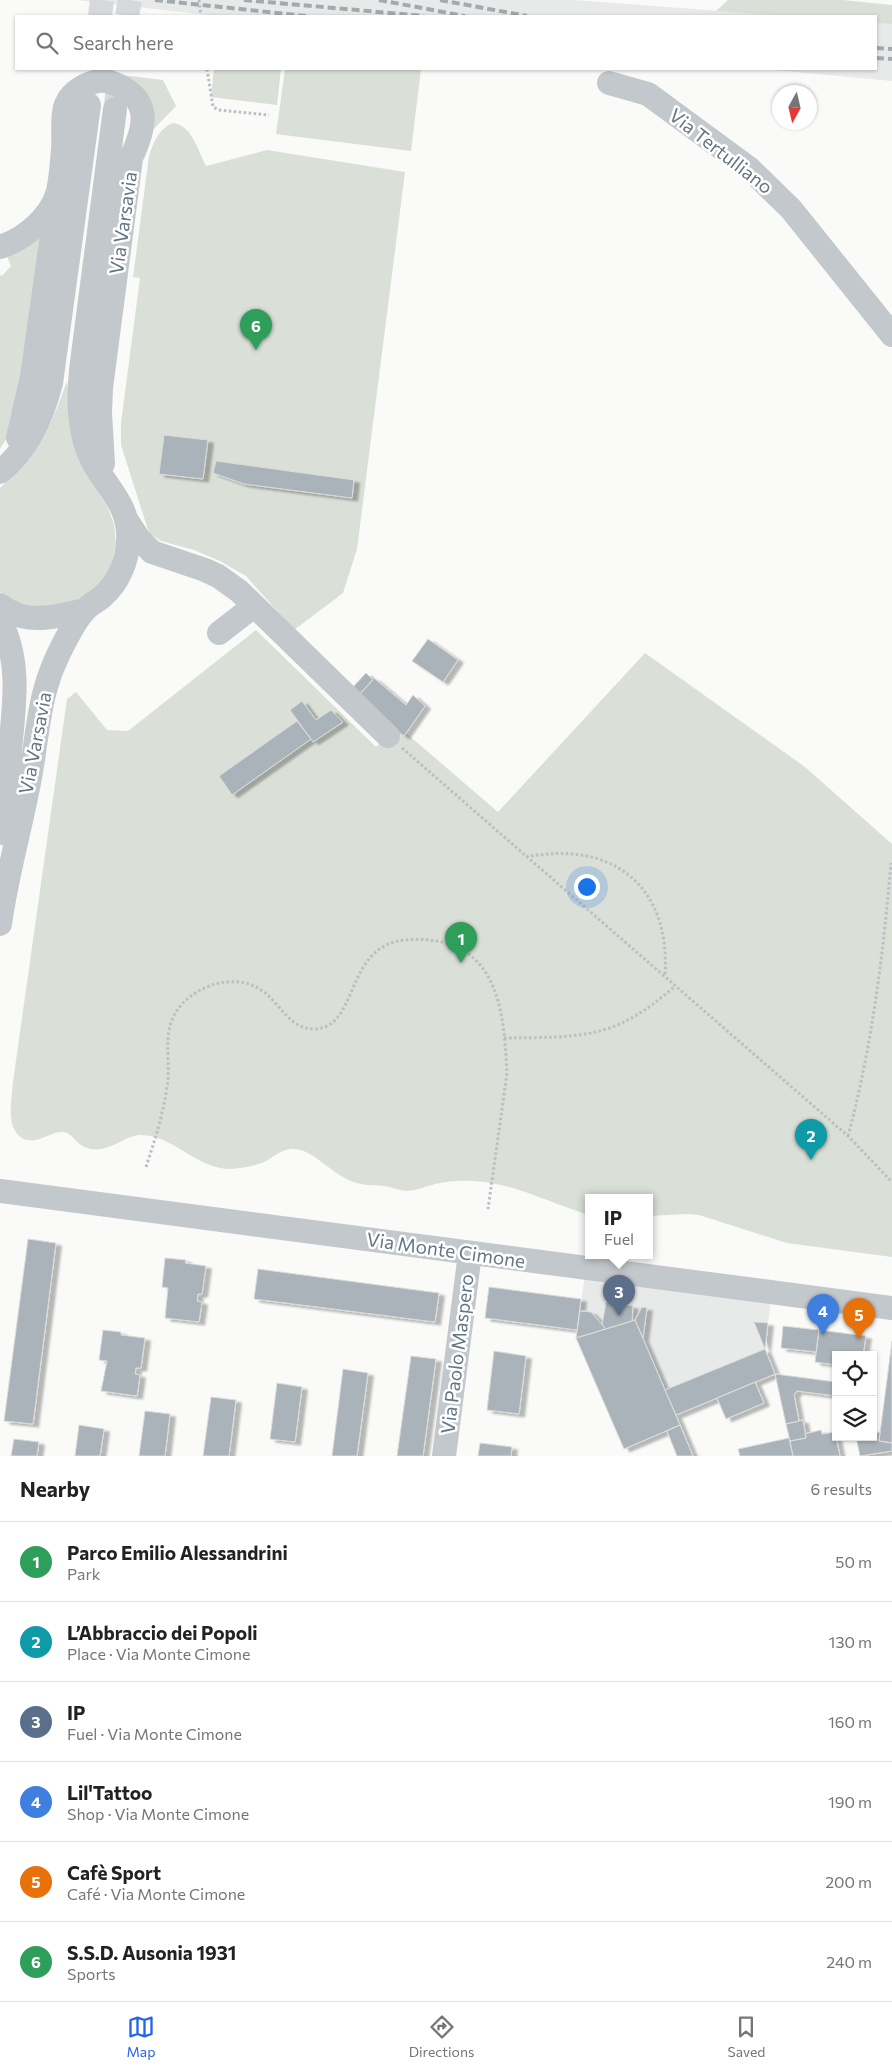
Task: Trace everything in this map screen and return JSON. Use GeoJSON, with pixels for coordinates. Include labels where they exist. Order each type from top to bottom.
{"type":"FeatureCollection","features":[{"type":"Feature","properties":{"kind":"street","name":"Via Varsavia"},"geometry":{"type":"LineString","coordinates":[[3,470],[15,446],[28,400],[58,190],[63,148],[63,114],[67,101],[76,90],[91,82],[106,81],[131,93],[140,106],[143,122],[142,136],[131,158],[101,388],[100,435],[105,480]]}},
{"type":"Feature","properties":{"kind":"street","name":"Via Tertulliano"},"geometry":{"type":"LineString","coordinates":[[609,83],[648,94],[750,169],[791,209],[892,335]]}},
{"type":"Feature","properties":{"kind":"street"},"geometry":{"type":"LineString","coordinates":[[3,470],[18,454],[35,426],[45,405],[51,383],[88,105]]}},
{"type":"Feature","properties":{"kind":"street","name":"Via Varsavia"},"geometry":{"type":"LineString","coordinates":[[5,884],[31,773],[45,688],[60,650],[85,610],[104,596],[117,580],[124,565],[128,542],[126,519],[119,499],[93,461],[87,447],[81,419],[79,388],[115,109]]}},
{"type":"Feature","properties":{"kind":"street"},"geometry":{"type":"LineString","coordinates":[[0,247],[18,239],[33,228],[53,203],[58,190]]}},
{"type":"Feature","properties":{"kind":"street"},"geometry":{"type":"LineString","coordinates":[[126,519],[139,539],[152,552],[218,576],[239,591],[388,736]]}},
{"type":"Feature","properties":{"kind":"street"},"geometry":{"type":"LineString","coordinates":[[117,580],[154,564],[174,560]]}},
{"type":"Feature","properties":{"kind":"street","name":"Via Varsavia"},"geometry":{"type":"LineString","coordinates":[[0,605],[22,616],[42,619],[85,610]]}},
{"type":"Feature","properties":{"kind":"street"},"geometry":{"type":"LineString","coordinates":[[219,633],[254,606]]}},
{"type":"Feature","properties":{"kind":"street","name":"Via Varsavia"},"geometry":{"type":"LineString","coordinates":[[0,620],[10,647],[15,691],[8,772],[5,884],[0,924]]}},
{"type":"Feature","properties":{"kind":"street","name":"Via Monte Cimone"},"geometry":{"type":"LineString","coordinates":[[0,1191],[892,1308]]}},
{"type":"Feature","properties":{"kind":"street","name":"Via Paolo Maspero"},"geometry":{"type":"LineString","coordinates":[[444,1456],[470,1253]]}},
{"type":"Feature","properties":{"kind":"path"},"geometry":{"type":"LineString","coordinates":[[199,0],[201,15]]}},
{"type":"Feature","properties":{"kind":"path"},"geometry":{"type":"LineString","coordinates":[[207,70],[213,107],[219,110],[269,115]]}},
{"type":"Feature","properties":{"kind":"path"},"geometry":{"type":"LineString","coordinates":[[388,736],[848,1136],[892,1182]]}},
{"type":"Feature","properties":{"kind":"path"},"geometry":{"type":"LineString","coordinates":[[526,857],[549,852],[570,852],[589,855],[627,874],[641,887],[653,904],[661,923],[665,942],[665,977]]}},
{"type":"Feature","properties":{"kind":"path"},"geometry":{"type":"LineString","coordinates":[[848,1136],[857,1103],[875,1004],[883,948],[891,864]]}},
{"type":"Feature","properties":{"kind":"path"},"geometry":{"type":"LineString","coordinates":[[146,1167],[168,1084],[166,1044],[168,1030],[181,1005],[203,987],[218,982],[237,982],[253,985],[264,992],[298,1025],[308,1029],[320,1028],[329,1025],[339,1016],[346,1006],[358,974],[369,957],[381,948],[394,942],[408,940],[437,941],[465,950],[475,958],[484,969],[498,999],[507,1073],[488,1209]]}},
{"type":"Feature","properties":{"kind":"path"},"geometry":{"type":"LineString","coordinates":[[504,1038],[572,1038],[604,1031],[646,1010],[675,986]]}},
{"type":"Feature","properties":{"kind":"shaded area"},"geometry":{"type":"Polygon","coordinates":[[[76,0],[574,0],[773,15],[207,15],[76,0]]]}},
{"type":"Feature","properties":{"kind":"shaded area"},"geometry":{"type":"Polygon","coordinates":[[[728,0],[842,0],[892,5],[892,24],[877,23],[877,15],[772,15],[716,11],[728,0]]]}},
{"type":"Feature","properties":{"kind":"shaded area"},"geometry":{"type":"Polygon","coordinates":[[[877,23],[892,24],[892,81],[775,70],[877,70],[877,23]]]}},
{"type":"Feature","properties":{"kind":"shaded area"},"geometry":{"type":"Polygon","coordinates":[[[214,70],[281,70],[277,105],[211,97],[214,70]]]}},
{"type":"Feature","properties":{"kind":"shaded area"},"geometry":{"type":"Polygon","coordinates":[[[285,70],[421,70],[411,151],[276,134],[285,70]]]}},
{"type":"Feature","properties":{"kind":"shaded area"},"geometry":{"type":"Polygon","coordinates":[[[114,74],[163,80],[176,106],[150,133],[114,74]]]}},
{"type":"Feature","properties":{"kind":"shaded area"},"geometry":{"type":"Polygon","coordinates":[[[173,123],[185,128],[190,134],[206,166],[267,150],[405,172],[357,549],[343,593],[294,630],[246,576],[220,561],[194,550],[161,541],[149,533],[121,445],[121,423],[140,278],[133,277],[149,156],[160,132],[173,123]]]}},
{"type":"Feature","properties":{"kind":"shaded area"},"geometry":{"type":"Polygon","coordinates":[[[44,229],[22,399],[11,431],[0,449],[0,275],[2,276],[11,266],[6,254],[44,229]]]}},
{"type":"Feature","properties":{"kind":"shaded area"},"geometry":{"type":"Polygon","coordinates":[[[67,381],[73,428],[89,476],[108,508],[114,524],[116,544],[107,576],[96,590],[66,607],[25,606],[0,592],[0,488],[22,465],[41,440],[53,417],[67,381]]]}},
{"type":"Feature","properties":{"kind":"shaded area"},"geometry":{"type":"Polygon","coordinates":[[[256,630],[376,747],[396,729],[406,733],[498,812],[645,653],[805,767],[892,844],[892,1257],[787,1243],[699,1215],[653,1216],[653,1194],[585,1194],[585,1214],[517,1189],[488,1183],[449,1181],[406,1191],[384,1186],[361,1184],[342,1177],[311,1155],[295,1149],[283,1151],[256,1165],[231,1169],[207,1164],[174,1145],[152,1136],[140,1135],[130,1137],[101,1149],[92,1149],[81,1145],[70,1135],[62,1132],[38,1140],[22,1138],[13,1127],[11,1120],[13,1082],[67,699],[76,692],[107,730],[128,731],[256,630]]]}},
{"type":"Feature","properties":{"kind":"shaded area"},"geometry":{"type":"Polygon","coordinates":[[[585,1274],[771,1298],[765,1349],[775,1374],[676,1415],[680,1425],[624,1449],[576,1338],[585,1274]]]}},
{"type":"Feature","properties":{"kind":"building"},"geometry":{"type":"Polygon","coordinates":[[[164,435],[208,440],[203,479],[159,474],[164,435]]]}},
{"type":"Feature","properties":{"kind":"building"},"geometry":{"type":"Polygon","coordinates":[[[216,461],[354,480],[352,498],[244,484],[213,473],[216,461]]]}},
{"type":"Feature","properties":{"kind":"building"},"geometry":{"type":"Polygon","coordinates":[[[428,639],[458,660],[443,682],[412,661],[428,639]]]}},
{"type":"Feature","properties":{"kind":"building"},"geometry":{"type":"Polygon","coordinates":[[[366,673],[373,680],[358,696],[351,689],[366,673]]]}},
{"type":"Feature","properties":{"kind":"building"},"geometry":{"type":"Polygon","coordinates":[[[374,678],[406,705],[413,695],[425,706],[404,736],[379,717],[358,696],[374,678]]]}},
{"type":"Feature","properties":{"kind":"building"},"geometry":{"type":"Polygon","coordinates":[[[302,701],[316,720],[331,710],[343,722],[313,742],[290,710],[302,701]]]}},
{"type":"Feature","properties":{"kind":"building"},"geometry":{"type":"Polygon","coordinates":[[[297,721],[311,739],[232,795],[219,776],[297,721]]]}},
{"type":"Feature","properties":{"kind":"building"},"geometry":{"type":"Polygon","coordinates":[[[28,1239],[56,1243],[33,1424],[4,1421],[28,1239]]]}},
{"type":"Feature","properties":{"kind":"building"},"geometry":{"type":"Polygon","coordinates":[[[165,1258],[186,1260],[185,1263],[206,1266],[202,1294],[198,1294],[197,1301],[202,1302],[199,1322],[165,1318],[168,1288],[162,1287],[165,1258]]]}},
{"type":"Feature","properties":{"kind":"building"},"geometry":{"type":"Polygon","coordinates":[[[258,1269],[439,1293],[435,1322],[254,1299],[258,1269]]]}},
{"type":"Feature","properties":{"kind":"building"},"geometry":{"type":"Polygon","coordinates":[[[489,1287],[581,1299],[577,1330],[485,1318],[489,1287]]]}},
{"type":"Feature","properties":{"kind":"building"},"geometry":{"type":"Polygon","coordinates":[[[606,1302],[633,1306],[632,1321],[606,1329],[602,1325],[606,1302]]]}},
{"type":"Feature","properties":{"kind":"building"},"geometry":{"type":"Polygon","coordinates":[[[642,1307],[647,1308],[643,1338],[635,1320],[642,1307]]]}},
{"type":"Feature","properties":{"kind":"building"},"geometry":{"type":"Polygon","coordinates":[[[580,1311],[591,1312],[606,1329],[576,1338],[580,1311]]]}},
{"type":"Feature","properties":{"kind":"building"},"geometry":{"type":"Polygon","coordinates":[[[635,1320],[680,1425],[624,1449],[576,1338],[635,1320]]]}},
{"type":"Feature","properties":{"kind":"building"},"geometry":{"type":"Polygon","coordinates":[[[754,1322],[768,1323],[765,1349],[754,1322]]]}},
{"type":"Feature","properties":{"kind":"building"},"geometry":{"type":"Polygon","coordinates":[[[783,1326],[819,1330],[816,1352],[781,1348],[783,1326]]]}},
{"type":"Feature","properties":{"kind":"building"},"geometry":{"type":"Polygon","coordinates":[[[103,1330],[121,1332],[121,1335],[145,1338],[141,1368],[136,1368],[135,1374],[140,1375],[137,1396],[101,1391],[107,1361],[99,1360],[103,1330]]]}},
{"type":"Feature","properties":{"kind":"building"},"geometry":{"type":"Polygon","coordinates":[[[819,1330],[866,1336],[864,1351],[832,1351],[832,1364],[815,1362],[819,1330]]]}},
{"type":"Feature","properties":{"kind":"building"},"geometry":{"type":"Polygon","coordinates":[[[892,1341],[892,1443],[879,1441],[892,1341]]]}},
{"type":"Feature","properties":{"kind":"building"},"geometry":{"type":"Polygon","coordinates":[[[765,1349],[775,1374],[676,1415],[665,1390],[765,1349]]]}},
{"type":"Feature","properties":{"kind":"building"},"geometry":{"type":"Polygon","coordinates":[[[494,1351],[526,1356],[519,1414],[487,1410],[494,1351]]]}},
{"type":"Feature","properties":{"kind":"building"},"geometry":{"type":"Polygon","coordinates":[[[411,1356],[436,1359],[423,1456],[397,1456],[411,1356]]]}},
{"type":"Feature","properties":{"kind":"building"},"geometry":{"type":"Polygon","coordinates":[[[343,1369],[368,1373],[357,1456],[332,1456],[343,1369]]]}},
{"type":"Feature","properties":{"kind":"building"},"geometry":{"type":"Polygon","coordinates":[[[775,1374],[832,1381],[832,1395],[797,1391],[794,1395],[799,1421],[786,1424],[775,1374]]]}},
{"type":"Feature","properties":{"kind":"building"},"geometry":{"type":"Polygon","coordinates":[[[755,1382],[764,1403],[726,1419],[717,1398],[755,1382]]]}},
{"type":"Feature","properties":{"kind":"building"},"geometry":{"type":"Polygon","coordinates":[[[277,1383],[302,1387],[295,1442],[270,1439],[277,1383]]]}},
{"type":"Feature","properties":{"kind":"building"},"geometry":{"type":"Polygon","coordinates":[[[211,1397],[236,1400],[229,1456],[203,1456],[211,1397]]]}},
{"type":"Feature","properties":{"kind":"building"},"geometry":{"type":"Polygon","coordinates":[[[145,1411],[170,1414],[165,1456],[139,1456],[145,1411]]]}},
{"type":"Feature","properties":{"kind":"building"},"geometry":{"type":"Polygon","coordinates":[[[803,1420],[806,1438],[790,1441],[786,1424],[803,1420]]]}},
{"type":"Feature","properties":{"kind":"building"},"geometry":{"type":"Polygon","coordinates":[[[79,1425],[104,1429],[100,1456],[75,1456],[79,1425]]]}},
{"type":"Feature","properties":{"kind":"building"},"geometry":{"type":"Polygon","coordinates":[[[680,1425],[693,1456],[677,1456],[667,1431],[680,1425]]]}},
{"type":"Feature","properties":{"kind":"building"},"geometry":{"type":"Polygon","coordinates":[[[821,1430],[822,1434],[832,1432],[832,1441],[837,1441],[840,1456],[793,1456],[790,1441],[806,1438],[805,1434],[821,1430]]]}},
{"type":"Feature","properties":{"kind":"building"},"geometry":{"type":"Polygon","coordinates":[[[877,1432],[880,1432],[879,1441],[892,1443],[892,1451],[860,1456],[857,1441],[877,1441],[877,1432]]]}},
{"type":"Feature","properties":{"kind":"building"},"geometry":{"type":"Polygon","coordinates":[[[789,1438],[793,1456],[740,1456],[738,1449],[789,1438]]]}},
{"type":"Feature","properties":{"kind":"building"},"geometry":{"type":"Polygon","coordinates":[[[14,1439],[39,1442],[37,1456],[11,1456],[14,1439]]]}},
{"type":"Feature","properties":{"kind":"building"},"geometry":{"type":"Polygon","coordinates":[[[480,1443],[512,1447],[511,1456],[478,1456],[480,1443]]]}},
{"type":"Feature","properties":{"kind":"tunnel"},"geometry":{"type":"LineString","coordinates":[[100,15],[102,0]]}},
{"type":"Feature","properties":{"kind":"tunnel"},"geometry":{"type":"LineString","coordinates":[[127,15],[130,0]]}},
{"type":"Feature","properties":{"kind":"tunnel"},"geometry":{"type":"LineString","coordinates":[[116,104],[121,70]]}},
{"type":"Feature","properties":{"kind":"railway"},"geometry":{"type":"LineString","coordinates":[[155,0],[297,15]]}},
{"type":"Feature","properties":{"kind":"railway"},"geometry":{"type":"LineString","coordinates":[[244,0],[413,15]]}},
{"type":"Feature","properties":{"kind":"railway"},"geometry":{"type":"LineString","coordinates":[[379,0],[460,15]]}},
{"type":"Feature","properties":{"kind":"railway"},"geometry":{"type":"LineString","coordinates":[[440,0],[522,15]]}},
{"type":"Feature","properties":{"kind":"railway"},"geometry":{"type":"LineString","coordinates":[[877,48],[892,49]]}},
{"type":"Feature","properties":{"kind":"railway"},"geometry":{"type":"LineString","coordinates":[[877,58],[892,59]]}},
{"type":"Feature","properties":{"kind":"place","name":"S.S.D. Ausonia 1931"},"geometry":{"type":"Point","coordinates":[256,350]}},
{"type":"Feature","properties":{"kind":"place","name":"Parco Emilio Alessandrini"},"geometry":{"type":"Point","coordinates":[461,963]}},
{"type":"Feature","properties":{"kind":"place","name":"L’Abbraccio dei Popoli"},"geometry":{"type":"Point","coordinates":[811,1160]}},
{"type":"Feature","properties":{"kind":"place","name":"IP"},"geometry":{"type":"Point","coordinates":[619,1316]}},
{"type":"Feature","properties":{"kind":"place","name":"Lil'Tattoo"},"geometry":{"type":"Point","coordinates":[823,1335]}},
{"type":"Feature","properties":{"kind":"place","name":"Cafè Sport"},"geometry":{"type":"Point","coordinates":[859,1339]}}]}
